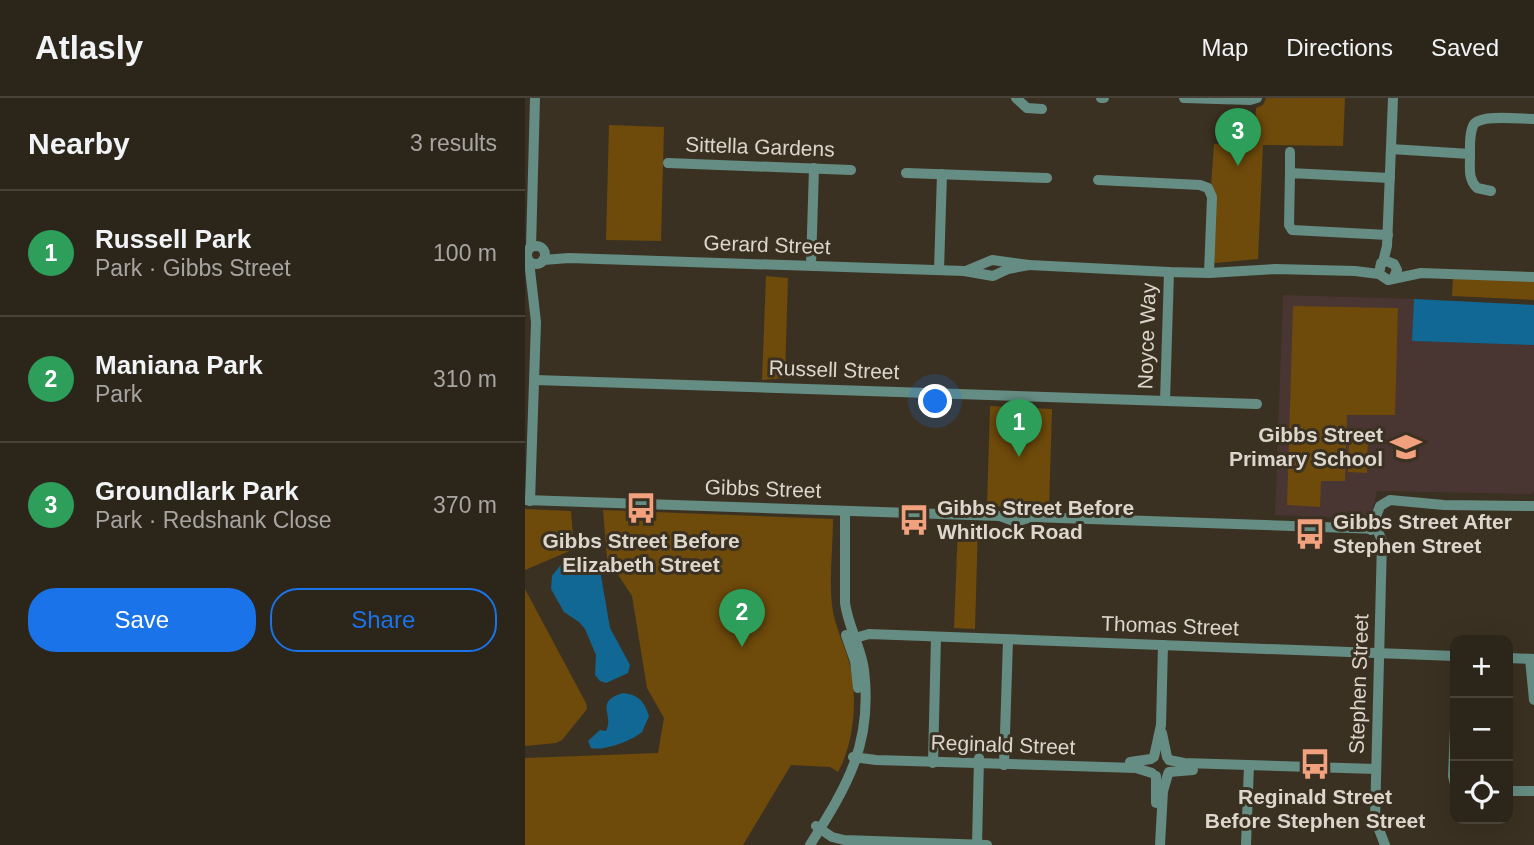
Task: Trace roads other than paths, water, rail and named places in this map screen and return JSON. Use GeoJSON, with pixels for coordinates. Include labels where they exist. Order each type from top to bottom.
{"type":"FeatureCollection","features":[{"type":"Feature","properties":{"kind":"street"},"geometry":{"type":"LineString","coordinates":[[531,501],[538,380],[530,228],[535,98]]}},
{"type":"Feature","properties":{"kind":"street"},"geometry":{"type":"LineString","coordinates":[[1016,98],[1027,108],[1042,108]]}},
{"type":"Feature","properties":{"kind":"street"},"geometry":{"type":"LineString","coordinates":[[1184,98],[1257,98]]}},
{"type":"Feature","properties":{"kind":"street"},"geometry":{"type":"LineString","coordinates":[[1393,98],[1386,266],[1397,274],[1394,277]]}},
{"type":"Feature","properties":{"kind":"street"},"geometry":{"type":"LineString","coordinates":[[1491,191],[1477,188],[1471,181],[1471,130],[1477,121],[1487,118],[1534,119]]}},
{"type":"Feature","properties":{"kind":"street"},"geometry":{"type":"LineString","coordinates":[[1391,149],[1470,154]]}},
{"type":"Feature","properties":{"kind":"street"},"geometry":{"type":"LineString","coordinates":[[1290,152],[1289,225],[1292,230],[1388,241]]}},
{"type":"Feature","properties":{"kind":"street","name":"Sittella Gardens"},"geometry":{"type":"LineString","coordinates":[[668,163],[851,170]]}},
{"type":"Feature","properties":{"kind":"street"},"geometry":{"type":"LineString","coordinates":[[811,265],[814,168]]}},
{"type":"Feature","properties":{"kind":"street"},"geometry":{"type":"LineString","coordinates":[[906,173],[1047,178]]}},
{"type":"Feature","properties":{"kind":"street"},"geometry":{"type":"LineString","coordinates":[[1290,173],[1390,178]]}},
{"type":"Feature","properties":{"kind":"street"},"geometry":{"type":"LineString","coordinates":[[939,270],[942,174]]}},
{"type":"Feature","properties":{"kind":"street"},"geometry":{"type":"LineString","coordinates":[[1098,180],[1200,185],[1208,188],[1212,197],[1209,273]]}},
{"type":"Feature","properties":{"kind":"street","name":"Gerard Street"},"geometry":{"type":"LineString","coordinates":[[533,254],[569,258],[964,271],[993,276],[1008,269],[1029,265]]}},
{"type":"Feature","properties":{"kind":"street","name":"Gerard Street"},"geometry":{"type":"LineString","coordinates":[[964,271],[992,260],[1029,265],[1209,273],[1275,269],[1355,271],[1386,266],[1421,273],[1534,278]]}},
{"type":"Feature","properties":{"kind":"street","name":"Gerard Street"},"geometry":{"type":"LineString","coordinates":[[1386,266],[1385,279],[1421,273]]}},
{"type":"Feature","properties":{"kind":"street","name":"Noyce Way"},"geometry":{"type":"LineString","coordinates":[[1165,401],[1169,272]]}},
{"type":"Feature","properties":{"kind":"street","name":"Russell Street"},"geometry":{"type":"LineString","coordinates":[[538,380],[1257,404]]}},
{"type":"Feature","properties":{"kind":"street"},"geometry":{"type":"LineString","coordinates":[[1375,528],[1380,506],[1388,500],[1444,505],[1534,506]]}},
{"type":"Feature","properties":{"kind":"street","name":"Gibbs Street"},"geometry":{"type":"LineString","coordinates":[[531,501],[1000,516],[1020,513],[1031,517],[1375,528]]}},
{"type":"Feature","properties":{"kind":"street"},"geometry":{"type":"LineString","coordinates":[[802,845],[818,827],[846,785],[855,753],[857,678],[853,643],[841,612],[845,511]]}},
{"type":"Feature","properties":{"kind":"street","name":"Stephen Street"},"geometry":{"type":"LineString","coordinates":[[1375,528],[1383,541],[1369,817],[1372,834],[1378,845]]}},
{"type":"Feature","properties":{"kind":"street","name":"Thomas Street"},"geometry":{"type":"LineString","coordinates":[[853,643],[869,634],[1450,656]]}},
{"type":"Feature","properties":{"kind":"street"},"geometry":{"type":"LineString","coordinates":[[933,760],[936,637]]}},
{"type":"Feature","properties":{"kind":"street"},"geometry":{"type":"LineString","coordinates":[[1005,762],[1008,640]]}},
{"type":"Feature","properties":{"kind":"street"},"geometry":{"type":"LineString","coordinates":[[1154,845],[1154,775],[1149,765],[1161,725],[1163,645]]}},
{"type":"Feature","properties":{"kind":"street"},"geometry":{"type":"LineString","coordinates":[[1513,658],[1532,659],[1534,700]]}},
{"type":"Feature","properties":{"kind":"street"},"geometry":{"type":"LineString","coordinates":[[1160,845],[1163,791],[1171,767],[1161,725]]}},
{"type":"Feature","properties":{"kind":"street","name":"Reginald Street"},"geometry":{"type":"LineString","coordinates":[[855,753],[933,760],[1136,768],[1154,775]]}},
{"type":"Feature","properties":{"kind":"street"},"geometry":{"type":"LineString","coordinates":[[1153,758],[1161,755],[1184,763],[1249,768],[1373,772]]}},
{"type":"Feature","properties":{"kind":"street","name":"Reginald Street"},"geometry":{"type":"LineString","coordinates":[[1005,762],[1136,762],[1153,758]]}},
{"type":"Feature","properties":{"kind":"street"},"geometry":{"type":"LineString","coordinates":[[977,845],[979,761]]}},
{"type":"Feature","properties":{"kind":"street"},"geometry":{"type":"LineString","coordinates":[[1154,775],[1162,777],[1184,770],[1249,768]]}},
{"type":"Feature","properties":{"kind":"street"},"geometry":{"type":"LineString","coordinates":[[1246,845],[1249,768]]}},
{"type":"Feature","properties":{"kind":"street","name":"Stephen Street"},"geometry":{"type":"LineString","coordinates":[[1373,772],[1375,819],[1385,845]]}},
{"type":"Feature","properties":{"kind":"street"},"geometry":{"type":"LineString","coordinates":[[1513,791],[1534,791]]}},
{"type":"Feature","properties":{"kind":"street"},"geometry":{"type":"LineString","coordinates":[[818,827],[832,837],[844,839],[987,845]]}},
{"type":"Feature","properties":{"kind":"street"},"geometry":{"type":"LineString","coordinates":[[810,845],[818,827]]}},
{"type":"Feature","properties":{"kind":"water"},"geometry":{"type":"Polygon","coordinates":[[[1414,299],[1534,305],[1534,345],[1412,341],[1414,299]]]}},
{"type":"Feature","properties":{"kind":"water"},"geometry":{"type":"Polygon","coordinates":[[[585,559],[594,561],[600,570],[610,628],[630,665],[628,673],[606,683],[595,675],[596,655],[585,629],[564,612],[551,589],[552,576],[563,562],[585,559]]]}},
{"type":"Feature","properties":{"kind":"water"},"geometry":{"type":"Polygon","coordinates":[[[623,693],[637,697],[645,706],[649,716],[642,732],[618,744],[591,748],[588,741],[600,730],[606,731],[609,700],[623,693]]]}},
{"type":"Feature","properties":{"kind":"place","name":"Groundlark Park"},"geometry":{"type":"Point","coordinates":[1238,166]}},
{"type":"Feature","properties":{"kind":"place","name":"Gibbs Street Primary School"},"geometry":{"type":"Point","coordinates":[1406,447]}},
{"type":"Feature","properties":{"kind":"place","name":"Russell Park"},"geometry":{"type":"Point","coordinates":[1019,457]}},
{"type":"Feature","properties":{"kind":"place","name":"Gibbs Street Before Elizabeth Street"},"geometry":{"type":"Point","coordinates":[641,508]}},
{"type":"Feature","properties":{"kind":"place","name":"Gibbs Street Before Whitlock Road"},"geometry":{"type":"Point","coordinates":[914,520]}},
{"type":"Feature","properties":{"kind":"place","name":"Gibbs Street After Stephen Street"},"geometry":{"type":"Point","coordinates":[1310,534]}},
{"type":"Feature","properties":{"kind":"place","name":"Maniana Park"},"geometry":{"type":"Point","coordinates":[742,647]}},
{"type":"Feature","properties":{"kind":"place","name":"Reginald Street Before Stephen Street"},"geometry":{"type":"Point","coordinates":[1315,764]}}]}
